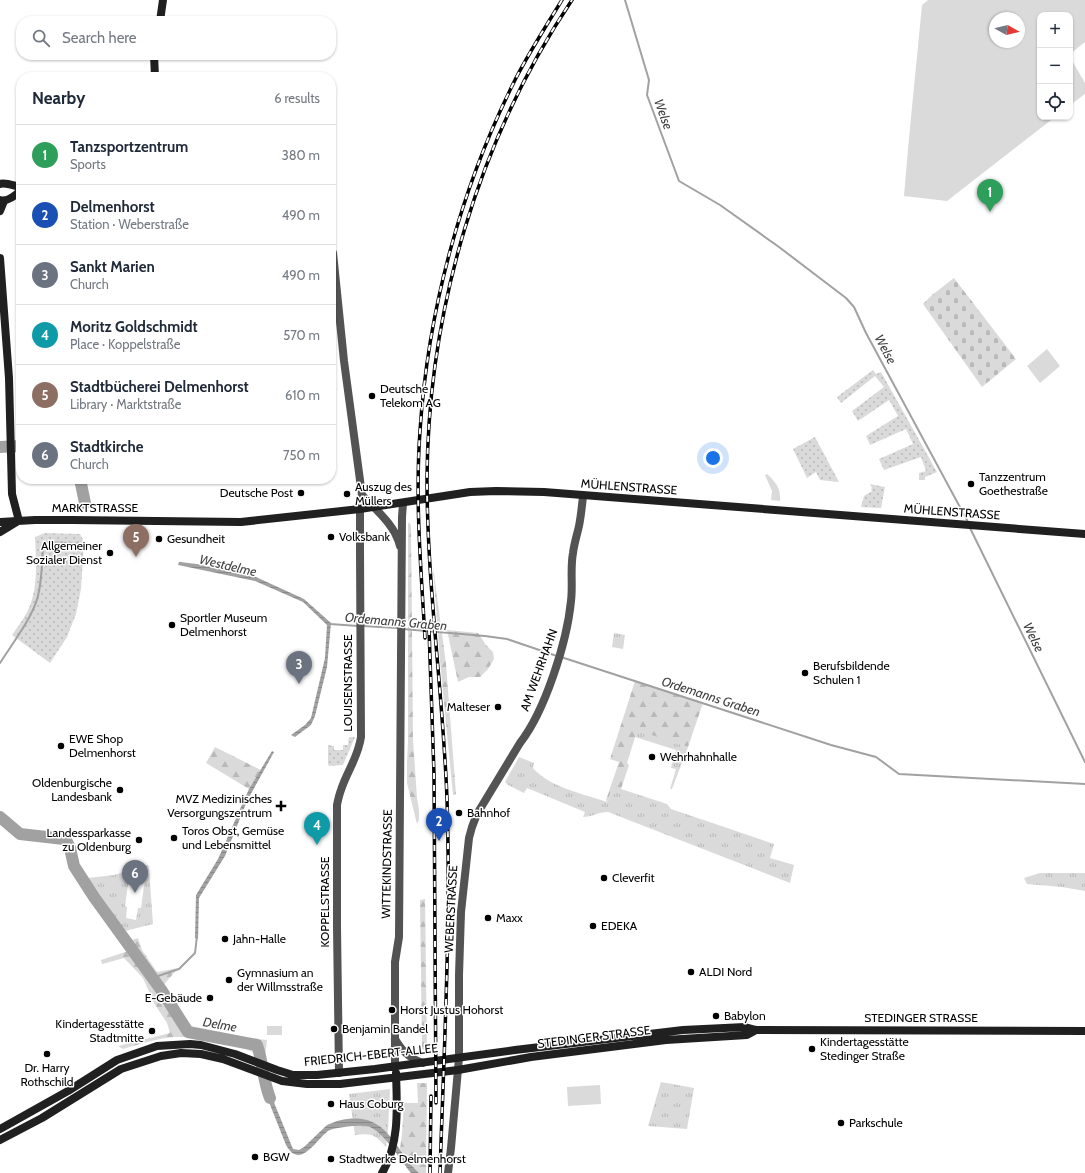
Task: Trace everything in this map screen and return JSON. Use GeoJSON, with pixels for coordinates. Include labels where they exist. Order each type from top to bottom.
{"type":"FeatureCollection","features":[{"type":"Feature","properties":{"kind":"main road"},"geometry":{"type":"LineString","coordinates":[[161,16],[163,0]]}},
{"type":"Feature","properties":{"kind":"main road"},"geometry":{"type":"LineString","coordinates":[[154,60],[155,72]]}},
{"type":"Feature","properties":{"kind":"main road"},"geometry":{"type":"LineString","coordinates":[[0,184],[4,183],[16,187]]}},
{"type":"Feature","properties":{"kind":"main road"},"geometry":{"type":"LineString","coordinates":[[11,186],[13,190],[12,196]]}},
{"type":"Feature","properties":{"kind":"main road"},"geometry":{"type":"LineString","coordinates":[[0,211],[2,200],[8,200],[16,192]]}},
{"type":"Feature","properties":{"kind":"main road"},"geometry":{"type":"LineString","coordinates":[[0,258],[6,335],[12,494],[19,521],[0,532]]}},
{"type":"Feature","properties":{"kind":"main road","name":"MÜHLENSTRASSE"},"geometry":{"type":"LineString","coordinates":[[172,521],[241,522],[360,509],[443,496],[496,490],[544,492],[1085,534]]}},
{"type":"Feature","properties":{"kind":"main road","name":"MARKTSTRASSE"},"geometry":{"type":"LineString","coordinates":[[0,522],[82,520],[172,521]]}},
{"type":"Feature","properties":{"kind":"main road","name":"STEDINGER STRASSE"},"geometry":{"type":"LineString","coordinates":[[458,1070],[546,1055],[726,1032],[745,1027],[756,1030],[1085,1031]]}},
{"type":"Feature","properties":{"kind":"main road","name":"STEDINGER STRASSE"},"geometry":{"type":"LineString","coordinates":[[459,1058],[683,1030],[726,1032]]}},
{"type":"Feature","properties":{"kind":"main road","name":"FRIEDRICH-EBERT-ALLEE"},"geometry":{"type":"LineString","coordinates":[[0,1129],[68,1091],[117,1060],[157,1046],[190,1044],[201,1045],[227,1051],[293,1075],[338,1073],[459,1058]]}},
{"type":"Feature","properties":{"kind":"main road","name":"FRIEDRICH-EBERT-ALLEE"},"geometry":{"type":"LineString","coordinates":[[0,1140],[36,1121],[122,1069],[161,1056],[181,1053],[205,1054],[289,1082],[328,1085],[458,1070]]}},
{"type":"Feature","properties":{"kind":"main road","name":"WITTEKINDSTRASSE"},"geometry":{"type":"LineString","coordinates":[[382,1173],[391,1154],[394,1138],[397,1110],[395,1066]]}},
{"type":"Feature","properties":{"kind":"street","name":"LOUISENSTRASSE"},"geometry":{"type":"LineString","coordinates":[[336,282],[344,361],[362,495],[360,509],[361,737],[360,746],[355,760]]}},
{"type":"Feature","properties":{"kind":"street","name":"WITTEKINDSTRASSE"},"geometry":{"type":"LineString","coordinates":[[362,495],[393,530],[402,552]]}},
{"type":"Feature","properties":{"kind":"street","name":"AM WEHRHAHN"},"geometry":{"type":"LineString","coordinates":[[510,760],[527,734],[546,694],[559,658],[568,626],[571,600],[571,569],[573,551],[579,525],[583,496]]}},
{"type":"Feature","properties":{"kind":"street","name":"WITTEKINDSTRASSE"},"geometry":{"type":"LineString","coordinates":[[395,1066],[395,962],[399,940],[403,503]]}},
{"type":"Feature","properties":{"kind":"street","name":"KOPPELSTRASSE"},"geometry":{"type":"LineString","coordinates":[[338,1073],[337,805],[341,790],[355,760]]}},
{"type":"Feature","properties":{"kind":"street","name":"WEBERSTRASSE"},"geometry":{"type":"LineString","coordinates":[[448,1173],[459,1058],[461,912],[469,838],[477,814],[510,760]]}},
{"type":"Feature","properties":{"kind":"street"},"geometry":{"type":"LineString","coordinates":[[395,1039],[405,1053],[423,1063]]}},
{"type":"Feature","properties":{"kind":"green space"},"geometry":{"type":"Polygon","coordinates":[[[928,0],[1085,0],[1085,42],[1073,52],[1073,12],[1037,12],[1037,120],[1051,120],[947,201],[904,196],[922,5],[928,0]]]}},
{"type":"Feature","properties":{"kind":"green space"},"geometry":{"type":"Polygon","coordinates":[[[1073,62],[1085,83],[1085,94],[1073,103],[1073,62]]]}},
{"type":"Feature","properties":{"kind":"green space"},"geometry":{"type":"Polygon","coordinates":[[[954,278],[1016,359],[982,387],[923,304],[954,278]]]}},
{"type":"Feature","properties":{"kind":"green space"},"geometry":{"type":"Polygon","coordinates":[[[1047,349],[1060,366],[1040,383],[1027,366],[1047,349]]]}},
{"type":"Feature","properties":{"kind":"green space"},"geometry":{"type":"Polygon","coordinates":[[[873,370],[876,374],[881,372],[937,472],[925,477],[925,480],[919,480],[919,473],[926,471],[921,457],[884,470],[879,459],[913,444],[906,429],[870,445],[866,436],[898,416],[889,400],[858,421],[852,411],[884,387],[875,376],[841,403],[837,397],[873,370]]]}},
{"type":"Feature","properties":{"kind":"green space"},"geometry":{"type":"Polygon","coordinates":[[[815,437],[839,482],[820,480],[816,472],[807,478],[793,449],[815,437]]]}},
{"type":"Feature","properties":{"kind":"green space"},"geometry":{"type":"Polygon","coordinates":[[[767,474],[777,486],[780,493],[780,501],[771,500],[772,491],[765,475],[767,474]]]}},
{"type":"Feature","properties":{"kind":"green space"},"geometry":{"type":"Polygon","coordinates":[[[870,484],[885,487],[881,508],[861,507],[864,496],[872,491],[870,484]]]}},
{"type":"Feature","properties":{"kind":"green space"},"geometry":{"type":"Polygon","coordinates":[[[409,522],[411,526],[413,739],[419,810],[419,820],[417,824],[407,783],[409,522]]]}},
{"type":"Feature","properties":{"kind":"green space"},"geometry":{"type":"Polygon","coordinates":[[[45,533],[80,534],[84,542],[81,589],[76,614],[67,637],[50,663],[12,635],[26,614],[33,596],[36,576],[35,537],[45,533]]]}},
{"type":"Feature","properties":{"kind":"green space"},"geometry":{"type":"Polygon","coordinates":[[[433,566],[446,664],[456,794],[453,795],[440,661],[433,566]]]}},
{"type":"Feature","properties":{"kind":"green space"},"geometry":{"type":"Polygon","coordinates":[[[447,630],[478,633],[493,652],[494,659],[488,669],[480,677],[469,677],[458,682],[447,630]]]}},
{"type":"Feature","properties":{"kind":"green space"},"geometry":{"type":"Polygon","coordinates":[[[614,633],[625,635],[623,649],[612,647],[614,633]]]}},
{"type":"Feature","properties":{"kind":"green space"},"geometry":{"type":"Polygon","coordinates":[[[635,681],[703,703],[688,747],[637,731],[627,763],[629,765],[621,789],[612,789],[607,802],[606,800],[619,762],[610,759],[635,681]]]}},
{"type":"Feature","properties":{"kind":"green space"},"geometry":{"type":"Polygon","coordinates":[[[637,730],[688,747],[672,789],[670,789],[676,769],[671,768],[676,750],[635,737],[637,730]]]}},
{"type":"Feature","properties":{"kind":"green space"},"geometry":{"type":"Polygon","coordinates":[[[349,737],[355,737],[343,765],[329,766],[328,745],[334,746],[334,750],[343,750],[343,745],[348,745],[349,737]]]}},
{"type":"Feature","properties":{"kind":"green space"},"geometry":{"type":"Polygon","coordinates":[[[215,747],[261,770],[249,789],[206,763],[215,747]]]}},
{"type":"Feature","properties":{"kind":"green space"},"geometry":{"type":"Polygon","coordinates":[[[519,757],[534,763],[533,768],[548,780],[578,793],[607,802],[612,789],[621,789],[667,804],[671,809],[774,844],[770,858],[794,865],[790,883],[608,812],[583,817],[585,812],[527,788],[524,793],[505,782],[519,757]]]}},
{"type":"Feature","properties":{"kind":"green space"},"geometry":{"type":"Polygon","coordinates":[[[148,865],[153,924],[125,931],[88,878],[114,875],[148,865]],[[135,870],[133,877],[129,877],[125,906],[127,907],[126,918],[136,920],[138,908],[141,908],[145,879],[141,878],[142,871],[135,870]]]}},
{"type":"Feature","properties":{"kind":"green space"},"geometry":{"type":"Polygon","coordinates":[[[1040,873],[1085,873],[1085,891],[1062,887],[1027,884],[1024,878],[1040,873]]]}},
{"type":"Feature","properties":{"kind":"green space"},"geometry":{"type":"Polygon","coordinates":[[[425,899],[427,1048],[425,1050],[422,1049],[420,900],[425,899]]]}},
{"type":"Feature","properties":{"kind":"green space"},"geometry":{"type":"Polygon","coordinates":[[[138,938],[142,950],[157,972],[178,968],[162,987],[189,1030],[211,1035],[267,1040],[265,1057],[222,1042],[188,1037],[163,1039],[123,1049],[118,1046],[170,1033],[167,1023],[154,1003],[143,978],[124,958],[102,964],[101,960],[134,949],[129,941],[138,938]]]}},
{"type":"Feature","properties":{"kind":"green space"},"geometry":{"type":"Polygon","coordinates":[[[267,1026],[282,1026],[282,1035],[267,1035],[267,1026]]]}},
{"type":"Feature","properties":{"kind":"green space"},"geometry":{"type":"Polygon","coordinates":[[[661,1082],[694,1088],[687,1129],[648,1126],[661,1082]]]}},
{"type":"Feature","properties":{"kind":"green space"},"geometry":{"type":"Polygon","coordinates":[[[417,1083],[427,1083],[426,1173],[419,1173],[416,1171],[400,1149],[404,1103],[418,1103],[417,1083]]]}},
{"type":"Feature","properties":{"kind":"green space"},"geometry":{"type":"Polygon","coordinates":[[[600,1085],[601,1104],[568,1106],[567,1087],[600,1085]]]}},
{"type":"Feature","properties":{"kind":"green space"},"geometry":{"type":"Polygon","coordinates":[[[390,1089],[386,1147],[379,1139],[372,1135],[355,1135],[349,1094],[390,1089]]]}},
{"type":"Feature","properties":{"kind":"shaded area"},"geometry":{"type":"Polygon","coordinates":[[[179,562],[197,564],[256,577],[304,599],[331,623],[327,667],[315,716],[311,725],[295,737],[291,735],[305,725],[311,718],[325,658],[327,625],[303,602],[255,581],[178,565],[179,562]]]}},
{"type":"Feature","properties":{"kind":"shaded area"},"geometry":{"type":"Polygon","coordinates":[[[272,751],[274,752],[247,801],[225,856],[199,898],[198,939],[195,938],[196,895],[218,859],[249,789],[272,751]]]}},
{"type":"Feature","properties":{"kind":"shaded area"},"geometry":{"type":"Polygon","coordinates":[[[261,1082],[268,1084],[293,1149],[299,1150],[304,1147],[327,1125],[345,1119],[364,1119],[376,1124],[384,1130],[419,1173],[411,1173],[385,1139],[379,1133],[367,1126],[336,1128],[328,1131],[313,1146],[302,1154],[297,1155],[291,1152],[286,1145],[261,1082]]]}},
{"type":"Feature","properties":{"kind":"waterway","name":"Welse"},"geometry":{"type":"LineString","coordinates":[[625,0],[649,80],[647,95],[679,181],[720,205],[779,247],[846,298],[854,307],[866,333],[968,522]]}},
{"type":"Feature","properties":{"kind":"waterway"},"geometry":{"type":"LineString","coordinates":[[0,447],[16,446]]}},
{"type":"Feature","properties":{"kind":"waterway"},"geometry":{"type":"LineString","coordinates":[[81,484],[85,503]]}},
{"type":"Feature","properties":{"kind":"waterway","name":"Welse"},"geometry":{"type":"LineString","coordinates":[[970,528],[1085,762]]}},
{"type":"Feature","properties":{"kind":"waterway","name":"Westdelme"},"geometry":{"type":"LineString","coordinates":[[0,663],[32,613],[38,596],[42,571],[43,546],[45,542],[81,544]]}},
{"type":"Feature","properties":{"kind":"waterway","name":"Ordemanns Graben"},"geometry":{"type":"LineString","coordinates":[[330,624],[358,626]]}},
{"type":"Feature","properties":{"kind":"waterway","name":"Ordemanns Graben"},"geometry":{"type":"LineString","coordinates":[[363,626],[398,628]]}},
{"type":"Feature","properties":{"kind":"waterway","name":"Ordemanns Graben"},"geometry":{"type":"LineString","coordinates":[[403,629],[507,639],[557,656]]}},
{"type":"Feature","properties":{"kind":"waterway","name":"Ordemanns Graben"},"geometry":{"type":"LineString","coordinates":[[561,657],[831,745],[876,757],[899,774],[1085,784]]}},
{"type":"Feature","properties":{"kind":"waterway","name":"Delme"},"geometry":{"type":"LineString","coordinates":[[0,817],[20,834],[64,839],[67,842],[74,866],[94,897],[162,991],[188,1032],[257,1045],[270,1098]]}},
{"type":"Feature","properties":{"kind":"waterway","name":"Westdelme"},"geometry":{"type":"LineString","coordinates":[[152,978],[179,969],[195,953],[197,936]]}},
{"type":"Feature","properties":{"kind":"railway"},"geometry":{"type":"LineString","coordinates":[[425,638],[419,534],[418,483],[420,431],[424,385],[439,294],[450,250],[464,205],[496,119],[521,68],[562,0]]}},
{"type":"Feature","properties":{"kind":"railway"},"geometry":{"type":"LineString","coordinates":[[440,1173],[446,986],[448,846],[445,759],[432,599],[427,479],[430,416],[437,353],[449,291],[465,229],[485,169],[510,110],[539,54],[572,0]]}},
{"type":"Feature","properties":{"kind":"railway"},"geometry":{"type":"LineString","coordinates":[[429,629],[434,774],[436,1103]]}},
{"type":"Feature","properties":{"kind":"railway"},"geometry":{"type":"LineString","coordinates":[[430,1173],[431,1096]]}},
{"type":"Feature","properties":{"kind":"place","name":"Tanzsportzentrum"},"geometry":{"type":"Point","coordinates":[990,212]}},
{"type":"Feature","properties":{"kind":"place","name":"Deutsche Telekom AG"},"geometry":{"type":"Point","coordinates":[372,396]}},
{"type":"Feature","properties":{"kind":"place","name":"Tanzzentrum Goethestraße"},"geometry":{"type":"Point","coordinates":[971,484]}},
{"type":"Feature","properties":{"kind":"place","name":"Deutsche Post"},"geometry":{"type":"Point","coordinates":[301,493]}},
{"type":"Feature","properties":{"kind":"place","name":"Auszug des Müllers"},"geometry":{"type":"Point","coordinates":[347,494]}},
{"type":"Feature","properties":{"kind":"place","name":"Volksbank"},"geometry":{"type":"Point","coordinates":[331,537]}},
{"type":"Feature","properties":{"kind":"place","name":"Gesundheit"},"geometry":{"type":"Point","coordinates":[159,539]}},
{"type":"Feature","properties":{"kind":"place","name":"Allgemeiner Sozialer Dienst"},"geometry":{"type":"Point","coordinates":[110,553]}},
{"type":"Feature","properties":{"kind":"place","name":"Stadtbücherei Delmenhorst"},"geometry":{"type":"Point","coordinates":[136,557]}},
{"type":"Feature","properties":{"kind":"place","name":"Sportler Museum Delmenhorst"},"geometry":{"type":"Point","coordinates":[172,625]}},
{"type":"Feature","properties":{"kind":"place","name":"Berufsbildende Schulen 1"},"geometry":{"type":"Point","coordinates":[805,673]}},
{"type":"Feature","properties":{"kind":"place","name":"Sankt Marien"},"geometry":{"type":"Point","coordinates":[299,684]}},
{"type":"Feature","properties":{"kind":"place","name":"Malteser"},"geometry":{"type":"Point","coordinates":[498,707]}},
{"type":"Feature","properties":{"kind":"place","name":"EWE Shop Delmenhorst"},"geometry":{"type":"Point","coordinates":[61,746]}},
{"type":"Feature","properties":{"kind":"place","name":"Wehrhahnhalle"},"geometry":{"type":"Point","coordinates":[652,757]}},
{"type":"Feature","properties":{"kind":"place","name":"Oldenburgische Landesbank"},"geometry":{"type":"Point","coordinates":[120,790]}},
{"type":"Feature","properties":{"kind":"place","name":"MVZ Medizinisches Versorgungszentrum"},"geometry":{"type":"Point","coordinates":[281,806]}},
{"type":"Feature","properties":{"kind":"place","name":"Bahnhof"},"geometry":{"type":"Point","coordinates":[459,813]}},
{"type":"Feature","properties":{"kind":"place","name":"Toros Obst, Gemüse und Lebensmittel"},"geometry":{"type":"Point","coordinates":[174,838]}},
{"type":"Feature","properties":{"kind":"place","name":"Landessparkasse zu Oldenburg"},"geometry":{"type":"Point","coordinates":[139,840]}},
{"type":"Feature","properties":{"kind":"place","name":"Delmenhorst"},"geometry":{"type":"Point","coordinates":[439,841]}},
{"type":"Feature","properties":{"kind":"place","name":"Moritz Goldschmidt"},"geometry":{"type":"Point","coordinates":[317,845]}},
{"type":"Feature","properties":{"kind":"place","name":"Cleverfit"},"geometry":{"type":"Point","coordinates":[604,878]}},
{"type":"Feature","properties":{"kind":"place","name":"Stadtkirche"},"geometry":{"type":"Point","coordinates":[135,893]}},
{"type":"Feature","properties":{"kind":"place","name":"Maxx"},"geometry":{"type":"Point","coordinates":[488,918]}},
{"type":"Feature","properties":{"kind":"place","name":"EDEKA"},"geometry":{"type":"Point","coordinates":[593,926]}},
{"type":"Feature","properties":{"kind":"place","name":"Jahn-Halle"},"geometry":{"type":"Point","coordinates":[225,939]}},
{"type":"Feature","properties":{"kind":"place","name":"ALDI Nord"},"geometry":{"type":"Point","coordinates":[691,972]}},
{"type":"Feature","properties":{"kind":"place","name":"Gymnasium an der Willmsstraße"},"geometry":{"type":"Point","coordinates":[229,980]}},
{"type":"Feature","properties":{"kind":"place","name":"E-Gebäude"},"geometry":{"type":"Point","coordinates":[210,998]}},
{"type":"Feature","properties":{"kind":"place","name":"Horst Justus Hohorst"},"geometry":{"type":"Point","coordinates":[392,1010]}},
{"type":"Feature","properties":{"kind":"place","name":"Babylon"},"geometry":{"type":"Point","coordinates":[716,1016]}},
{"type":"Feature","properties":{"kind":"place","name":"Benjamin Bandel"},"geometry":{"type":"Point","coordinates":[334,1029]}},
{"type":"Feature","properties":{"kind":"place","name":"Kindertagesstätte Stadtmitte"},"geometry":{"type":"Point","coordinates":[152,1031]}},
{"type":"Feature","properties":{"kind":"place","name":"Kindertagesstätte Stedinger Straße"},"geometry":{"type":"Point","coordinates":[812,1049]}},
{"type":"Feature","properties":{"kind":"place","name":"Dr. Harry Rothschild"},"geometry":{"type":"Point","coordinates":[47,1054]}},
{"type":"Feature","properties":{"kind":"place","name":"Haus Coburg"},"geometry":{"type":"Point","coordinates":[331,1104]}},
{"type":"Feature","properties":{"kind":"place","name":"Parkschule"},"geometry":{"type":"Point","coordinates":[841,1123]}},
{"type":"Feature","properties":{"kind":"place","name":"BGW"},"geometry":{"type":"Point","coordinates":[255,1157]}},
{"type":"Feature","properties":{"kind":"place","name":"Stadtwerke Delmenhorst"},"geometry":{"type":"Point","coordinates":[331,1159]}}]}
